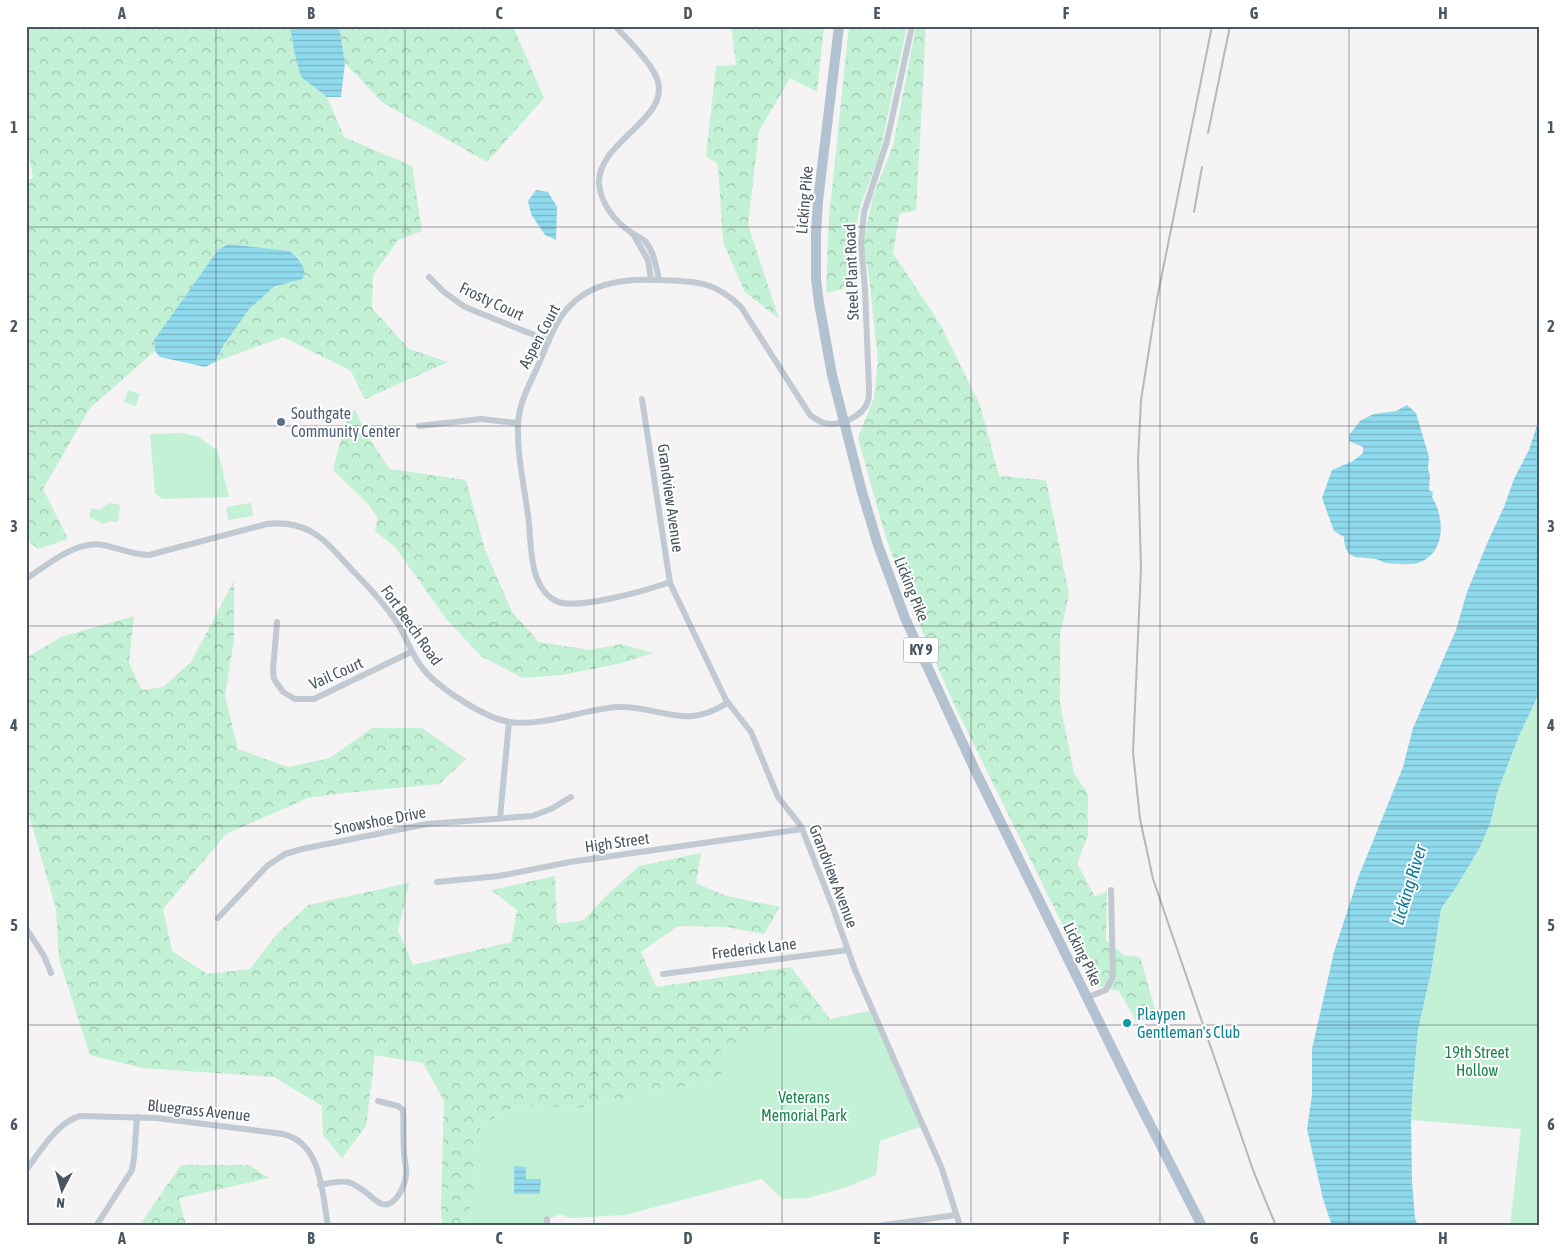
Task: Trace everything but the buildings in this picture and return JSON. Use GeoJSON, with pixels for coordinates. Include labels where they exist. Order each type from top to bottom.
{"type":"FeatureCollection","features":[{"type":"Feature","properties":{"kind":"main road","name":"Licking Pike"},"geometry":{"type":"LineString","coordinates":[[839,26],[818,202],[816,260],[819,303],[832,375],[862,492],[878,545],[906,618],[975,770],[1135,1095],[1202,1226]]}},
{"type":"Feature","properties":{"kind":"street"},"geometry":{"type":"LineString","coordinates":[[615,26],[653,70],[658,82],[659,95],[655,106],[611,150],[602,168],[599,183],[602,198],[610,213],[632,233],[643,239],[650,248],[659,280]]}},
{"type":"Feature","properties":{"kind":"street","name":"Steel Plant Road"},"geometry":{"type":"LineString","coordinates":[[845,421],[862,411],[868,402],[870,389],[861,240],[864,212],[887,141],[912,26]]}},
{"type":"Feature","properties":{"kind":"street"},"geometry":{"type":"LineString","coordinates":[[632,233],[648,260],[651,279]]}},
{"type":"Feature","properties":{"kind":"street","name":"Frosty Court"},"geometry":{"type":"LineString","coordinates":[[429,277],[444,292],[465,307],[549,341]]}},
{"type":"Feature","properties":{"kind":"street","name":"Aspen Court"},"geometry":{"type":"LineString","coordinates":[[670,582],[614,597],[572,604],[557,601],[546,593],[538,580],[533,562],[519,458],[517,423],[521,406],[549,341],[562,315],[572,304],[608,282],[634,278],[704,283],[718,288],[730,296],[740,307],[810,414],[824,423],[833,424],[845,421]]}},
{"type":"Feature","properties":{"kind":"street","name":"Grandview Avenue"},"geometry":{"type":"LineString","coordinates":[[642,399],[670,582],[727,703],[751,732],[778,797],[798,820],[890,1052],[942,1169],[960,1226]]}},
{"type":"Feature","properties":{"kind":"street"},"geometry":{"type":"LineString","coordinates":[[419,426],[481,419],[517,423]]}},
{"type":"Feature","properties":{"kind":"street","name":"Fort Beech Road"},"geometry":{"type":"LineString","coordinates":[[26,579],[64,554],[82,547],[101,545],[130,554],[149,555],[232,532],[276,523],[296,525],[315,533],[330,544],[382,602],[424,670],[439,685],[468,704],[495,718],[509,722],[540,721],[616,708],[638,708],[670,715],[694,717],[715,711],[727,703]]}},
{"type":"Feature","properties":{"kind":"street","name":"Vail Court"},"geometry":{"type":"LineString","coordinates":[[277,622],[274,679],[283,692],[295,699],[314,699],[412,652]]}},
{"type":"Feature","properties":{"kind":"street"},"geometry":{"type":"LineString","coordinates":[[500,818],[509,722]]}},
{"type":"Feature","properties":{"kind":"street","name":"Snowshoe Drive"},"geometry":{"type":"LineString","coordinates":[[218,918],[267,866],[285,854],[427,824],[532,816],[551,809],[571,798]]}},
{"type":"Feature","properties":{"kind":"street","name":"High Street"},"geometry":{"type":"LineString","coordinates":[[437,882],[499,876],[570,862],[802,829]]}},
{"type":"Feature","properties":{"kind":"street"},"geometry":{"type":"LineString","coordinates":[[1088,997],[1106,990],[1113,976],[1111,890]]}},
{"type":"Feature","properties":{"kind":"street"},"geometry":{"type":"LineString","coordinates":[[26,928],[44,956],[51,973]]}},
{"type":"Feature","properties":{"kind":"street","name":"Frederick Lane"},"geometry":{"type":"LineString","coordinates":[[663,974],[848,950]]}},
{"type":"Feature","properties":{"kind":"street"},"geometry":{"type":"LineString","coordinates":[[320,1185],[343,1181],[352,1182],[377,1202],[384,1205],[390,1204],[395,1199],[401,1190],[406,1176],[403,1110],[398,1106],[378,1101]]}},
{"type":"Feature","properties":{"kind":"street","name":"Bluegrass Avenue"},"geometry":{"type":"LineString","coordinates":[[26,1170],[61,1126],[69,1120],[80,1116],[137,1117],[193,1122],[286,1135],[300,1141],[307,1148],[314,1162],[328,1226]]}},
{"type":"Feature","properties":{"kind":"street"},"geometry":{"type":"LineString","coordinates":[[96,1226],[132,1170],[137,1117]]}},
{"type":"Feature","properties":{"kind":"street"},"geometry":{"type":"LineString","coordinates":[[877,1226],[956,1215]]}},
{"type":"Feature","properties":{"kind":"green space"},"geometry":{"type":"Polygon","coordinates":[[[26,26],[290,26],[301,77],[327,97],[344,137],[412,166],[422,231],[398,240],[373,275],[372,308],[409,349],[448,362],[365,399],[351,371],[283,337],[215,362],[247,312],[268,292],[281,285],[295,281],[302,263],[297,256],[289,251],[227,244],[218,250],[154,340],[155,351],[90,408],[43,489],[68,539],[38,549],[26,539],[26,183],[33,177],[26,137],[26,26]]]}},
{"type":"Feature","properties":{"kind":"green space"},"geometry":{"type":"Polygon","coordinates":[[[339,26],[513,26],[544,98],[487,162],[383,103],[345,63],[339,26]]]}},
{"type":"Feature","properties":{"kind":"green space"},"geometry":{"type":"Polygon","coordinates":[[[731,26],[824,26],[817,92],[790,78],[759,131],[748,225],[779,319],[745,292],[723,242],[718,164],[706,156],[716,66],[736,65],[731,26]]]}},
{"type":"Feature","properties":{"kind":"green space"},"geometry":{"type":"Polygon","coordinates":[[[849,26],[907,26],[879,156],[859,210],[855,241],[857,286],[826,293],[829,218],[849,26]]]}},
{"type":"Feature","properties":{"kind":"green space"},"geometry":{"type":"Polygon","coordinates":[[[916,26],[926,26],[916,211],[900,213],[893,253],[940,324],[980,405],[999,476],[1046,480],[1069,594],[1060,635],[1060,703],[1074,773],[1088,794],[1088,836],[1077,863],[1095,897],[1107,891],[1106,940],[1124,955],[1140,957],[1157,1016],[1137,1022],[1119,991],[1092,985],[953,702],[911,605],[886,538],[858,438],[874,398],[878,362],[870,284],[863,244],[873,196],[893,146],[916,26]]]}},
{"type":"Feature","properties":{"kind":"green space"},"geometry":{"type":"Polygon","coordinates":[[[128,390],[140,394],[136,406],[124,402],[128,390]]]}},
{"type":"Feature","properties":{"kind":"green space"},"geometry":{"type":"Polygon","coordinates":[[[355,409],[366,434],[390,469],[466,480],[485,550],[512,612],[539,642],[590,650],[621,644],[653,653],[622,663],[562,675],[523,678],[482,657],[447,620],[395,547],[375,531],[378,518],[369,505],[333,470],[345,424],[355,409]]]}},
{"type":"Feature","properties":{"kind":"green space"},"geometry":{"type":"Polygon","coordinates":[[[182,433],[199,437],[218,451],[229,497],[163,499],[155,494],[150,434],[182,433]]]}},
{"type":"Feature","properties":{"kind":"green space"},"geometry":{"type":"Polygon","coordinates":[[[110,503],[120,505],[118,522],[109,521],[104,524],[89,517],[91,508],[99,510],[110,503]]]}},
{"type":"Feature","properties":{"kind":"green space"},"geometry":{"type":"Polygon","coordinates":[[[251,503],[253,516],[228,520],[226,507],[251,503]]]}},
{"type":"Feature","properties":{"kind":"green space"},"geometry":{"type":"Polygon","coordinates":[[[234,581],[234,640],[225,696],[238,749],[288,767],[330,758],[372,728],[422,728],[466,759],[439,784],[308,798],[226,834],[163,909],[172,951],[207,974],[250,969],[276,935],[308,905],[409,883],[398,931],[413,965],[511,942],[517,910],[491,890],[555,876],[557,924],[584,920],[606,896],[639,866],[701,853],[696,883],[726,896],[780,907],[764,934],[727,927],[678,926],[641,952],[656,987],[791,967],[830,1019],[774,1027],[767,1083],[723,1078],[579,1108],[515,1106],[481,1126],[468,1226],[442,1226],[444,1101],[423,1063],[375,1055],[366,1126],[342,1158],[323,1135],[322,1106],[274,1077],[142,1068],[90,1055],[59,959],[56,909],[26,804],[26,658],[61,637],[134,616],[129,663],[142,690],[163,687],[191,662],[234,581]]]}},
{"type":"Feature","properties":{"kind":"green space","name":"19th Street Hollow"},"geometry":{"type":"Polygon","coordinates":[[[1539,693],[1539,1226],[1510,1226],[1521,1129],[1411,1120],[1418,1030],[1431,972],[1441,909],[1480,847],[1491,821],[1497,793],[1519,736],[1539,693]]]}},
{"type":"Feature","properties":{"kind":"green space","name":"Veterans Memorial Park"},"geometry":{"type":"Polygon","coordinates":[[[873,1010],[922,1126],[880,1141],[876,1175],[847,1187],[808,1198],[782,1199],[762,1179],[625,1215],[569,1218],[562,1214],[547,1219],[547,1226],[468,1226],[481,1126],[515,1106],[579,1108],[722,1078],[721,1050],[774,1027],[830,1019],[873,1010]]]}},
{"type":"Feature","properties":{"kind":"green space"},"geometry":{"type":"Polygon","coordinates":[[[181,1165],[249,1165],[269,1178],[179,1198],[186,1226],[141,1226],[141,1223],[181,1165]]]}},
{"type":"Feature","properties":{"kind":"water"},"geometry":{"type":"Polygon","coordinates":[[[290,26],[339,26],[345,63],[341,97],[327,97],[301,77],[290,26]]]}},
{"type":"Feature","properties":{"kind":"water"},"geometry":{"type":"Polygon","coordinates":[[[536,190],[548,192],[557,207],[556,240],[545,235],[531,214],[528,201],[536,190]]]}},
{"type":"Feature","properties":{"kind":"water"},"geometry":{"type":"Polygon","coordinates":[[[228,244],[289,251],[299,260],[305,273],[302,279],[274,287],[249,309],[224,345],[215,362],[205,367],[160,357],[155,351],[154,340],[218,250],[228,244]]]}},
{"type":"Feature","properties":{"kind":"water"},"geometry":{"type":"Polygon","coordinates":[[[1407,405],[1416,413],[1429,457],[1429,490],[1433,492],[1432,497],[1441,525],[1438,544],[1434,552],[1415,564],[1386,563],[1376,559],[1354,556],[1347,551],[1344,537],[1334,531],[1322,498],[1332,470],[1353,461],[1363,453],[1363,447],[1349,441],[1349,435],[1361,420],[1374,414],[1396,411],[1407,405]]]}},
{"type":"Feature","properties":{"kind":"water","name":"Licking River"},"geometry":{"type":"Polygon","coordinates":[[[1539,419],[1539,693],[1519,736],[1497,793],[1491,821],[1480,847],[1441,909],[1431,972],[1418,1030],[1413,1087],[1411,1120],[1412,1181],[1415,1218],[1418,1226],[1332,1226],[1323,1199],[1307,1129],[1312,1095],[1312,1049],[1334,952],[1358,878],[1403,767],[1413,728],[1456,630],[1467,592],[1504,507],[1514,479],[1529,450],[1539,419]]]}},
{"type":"Feature","properties":{"kind":"water"},"geometry":{"type":"Polygon","coordinates":[[[514,1166],[526,1167],[526,1179],[541,1179],[540,1194],[514,1194],[514,1166]]]}},
{"type":"Feature","properties":{"kind":"railway"},"geometry":{"type":"LineString","coordinates":[[1212,26],[1157,299],[1141,400],[1138,460],[1141,568],[1133,752],[1140,819],[1153,879],[1253,1170],[1276,1226]]}},
{"type":"Feature","properties":{"kind":"railway"},"geometry":{"type":"LineString","coordinates":[[1208,133],[1230,26]]}},
{"type":"Feature","properties":{"kind":"railway"},"geometry":{"type":"LineString","coordinates":[[1194,212],[1202,167]]}},
{"type":"Feature","properties":{"kind":"place","name":"Southgate Community Center"},"geometry":{"type":"Point","coordinates":[281,422]}},
{"type":"Feature","properties":{"kind":"place","name":"Playpen Gentleman's Club"},"geometry":{"type":"Point","coordinates":[1127,1023]}}]}
